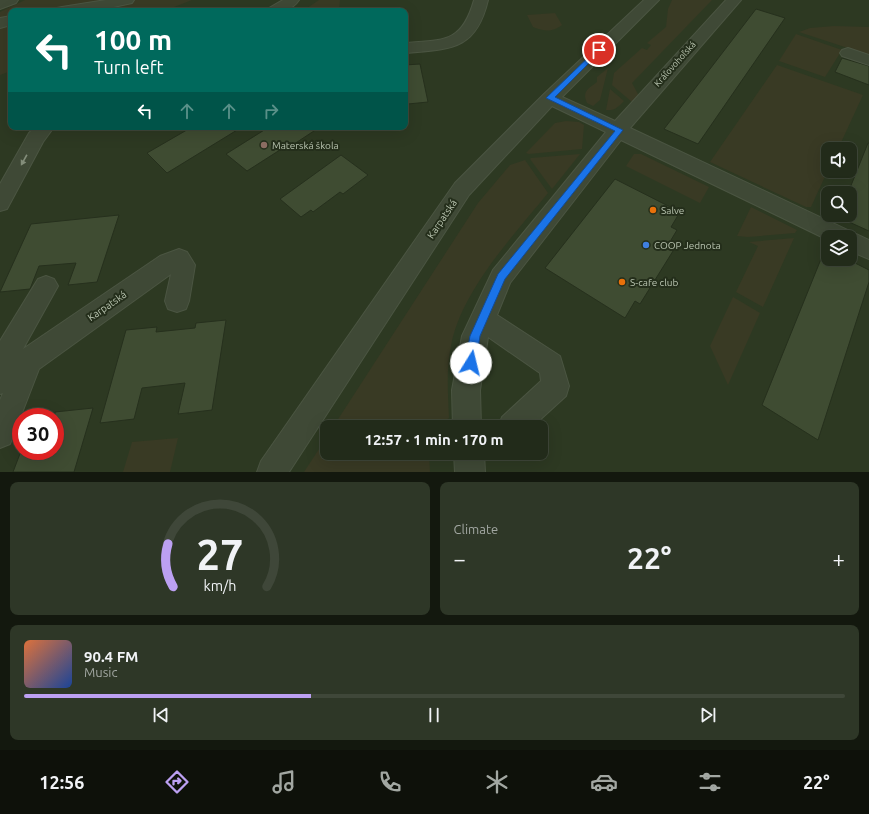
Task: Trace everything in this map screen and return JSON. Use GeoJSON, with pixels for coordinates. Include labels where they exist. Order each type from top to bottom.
{"type":"FeatureCollection","features":[{"type":"Feature","properties":{"kind":"street"},"geometry":{"type":"LineString","coordinates":[[0,5],[11,0]]}},
{"type":"Feature","properties":{"kind":"street"},"geometry":{"type":"LineString","coordinates":[[85,8],[128,0]]}},
{"type":"Feature","properties":{"kind":"street"},"geometry":{"type":"LineString","coordinates":[[281,8],[286,6],[292,0]]}},
{"type":"Feature","properties":{"kind":"street"},"geometry":{"type":"LineString","coordinates":[[408,48],[453,42],[467,34],[474,24],[481,0]]}},
{"type":"Feature","properties":{"kind":"street","name":"Karpatská"},"geometry":{"type":"LineString","coordinates":[[272,472],[462,189],[550,98],[652,0]]}},
{"type":"Feature","properties":{"kind":"street","name":"Kráľovohoľská"},"geometry":{"type":"LineString","coordinates":[[471,420],[466,390],[475,336],[501,277],[637,107],[734,0]]}},
{"type":"Feature","properties":{"kind":"street"},"geometry":{"type":"LineString","coordinates":[[848,53],[869,60]]}},
{"type":"Feature","properties":{"kind":"street"},"geometry":{"type":"LineString","coordinates":[[550,98],[827,230]]}},
{"type":"Feature","properties":{"kind":"street"},"geometry":{"type":"LineString","coordinates":[[0,203],[36,138],[43,130]]}},
{"type":"Feature","properties":{"kind":"street"},"geometry":{"type":"LineString","coordinates":[[857,244],[869,250]]}},
{"type":"Feature","properties":{"kind":"street","name":"Karpatská"},"geometry":{"type":"LineString","coordinates":[[0,381],[168,263],[179,259],[184,265],[177,301]]}},
{"type":"Feature","properties":{"kind":"street"},"geometry":{"type":"LineString","coordinates":[[0,365],[46,286]]}},
{"type":"Feature","properties":{"kind":"street"},"geometry":{"type":"LineString","coordinates":[[482,319],[551,365],[556,386],[520,420]]}},
{"type":"Feature","properties":{"kind":"street"},"geometry":{"type":"LineString","coordinates":[[0,434],[29,361]]}},
{"type":"Feature","properties":{"kind":"street"},"geometry":{"type":"LineString","coordinates":[[469,460],[470,472]]}},
{"type":"Feature","properties":{"kind":"green space"},"geometry":{"type":"Polygon","coordinates":[[[25,0],[192,0],[172,8],[8,8],[25,0]]]}},
{"type":"Feature","properties":{"kind":"green space"},"geometry":{"type":"Polygon","coordinates":[[[319,0],[340,0],[339,8],[307,8],[319,0]]]}},
{"type":"Feature","properties":{"kind":"green space"},"geometry":{"type":"Polygon","coordinates":[[[672,0],[712,0],[632,83],[639,96],[632,102],[612,85],[614,73],[642,48],[647,50],[651,45],[647,43],[666,27],[668,9],[672,0]]]}},
{"type":"Feature","properties":{"kind":"green space"},"geometry":{"type":"Polygon","coordinates":[[[8,8],[8,72],[0,75],[0,12],[8,8]]]}},
{"type":"Feature","properties":{"kind":"green space"},"geometry":{"type":"Polygon","coordinates":[[[555,13],[562,25],[551,30],[541,30],[533,27],[527,15],[555,13]]]}},
{"type":"Feature","properties":{"kind":"green space"},"geometry":{"type":"Polygon","coordinates":[[[834,26],[869,27],[869,55],[799,32],[810,28],[834,26]]]}},
{"type":"Feature","properties":{"kind":"green space"},"geometry":{"type":"Polygon","coordinates":[[[796,34],[842,50],[825,77],[779,61],[796,34]]]}},
{"type":"Feature","properties":{"kind":"green space"},"geometry":{"type":"Polygon","coordinates":[[[777,65],[863,95],[841,142],[821,142],[821,178],[824,178],[811,207],[806,207],[710,162],[777,65]]]}},
{"type":"Feature","properties":{"kind":"green space"},"geometry":{"type":"Polygon","coordinates":[[[608,68],[600,100],[593,106],[587,103],[585,96],[586,93],[597,82],[597,77],[608,68]]]}},
{"type":"Feature","properties":{"kind":"green space"},"geometry":{"type":"Polygon","coordinates":[[[610,89],[624,101],[614,109],[606,110],[610,89]]]}},
{"type":"Feature","properties":{"kind":"green space"},"geometry":{"type":"Polygon","coordinates":[[[566,121],[579,122],[584,125],[582,149],[529,154],[526,153],[555,123],[566,121]]]}},
{"type":"Feature","properties":{"kind":"green space"},"geometry":{"type":"Polygon","coordinates":[[[580,154],[552,189],[530,159],[531,158],[580,154]]]}},
{"type":"Feature","properties":{"kind":"green space"},"geometry":{"type":"Polygon","coordinates":[[[634,154],[641,154],[709,187],[700,203],[626,166],[634,154]]]}},
{"type":"Feature","properties":{"kind":"green space"},"geometry":{"type":"Polygon","coordinates":[[[525,160],[548,193],[490,265],[465,305],[457,325],[449,355],[449,418],[446,420],[338,420],[478,203],[510,165],[525,160]]]}},
{"type":"Feature","properties":{"kind":"green space"},"geometry":{"type":"Polygon","coordinates":[[[751,207],[797,230],[795,233],[748,237],[737,236],[751,207]]]}},
{"type":"Feature","properties":{"kind":"green space"},"geometry":{"type":"Polygon","coordinates":[[[794,238],[763,307],[736,292],[758,246],[749,242],[794,238]]]}},
{"type":"Feature","properties":{"kind":"green space"},"geometry":{"type":"Polygon","coordinates":[[[733,297],[760,313],[728,385],[710,346],[733,297]]]}},
{"type":"Feature","properties":{"kind":"green space"},"geometry":{"type":"Polygon","coordinates":[[[178,438],[170,472],[123,472],[132,442],[178,438]]]}},
{"type":"Feature","properties":{"kind":"green space"},"geometry":{"type":"Polygon","coordinates":[[[320,448],[320,460],[429,460],[430,472],[304,472],[320,448]]]}},
{"type":"Feature","properties":{"kind":"building"},"geometry":{"type":"Polygon","coordinates":[[[756,9],[785,18],[698,144],[664,129],[756,9]]]}},
{"type":"Feature","properties":{"kind":"building"},"geometry":{"type":"Polygon","coordinates":[[[842,58],[869,66],[869,85],[835,72],[842,58]]]}},
{"type":"Feature","properties":{"kind":"building"},"geometry":{"type":"Polygon","coordinates":[[[420,64],[428,102],[408,104],[408,65],[420,64]]]}},
{"type":"Feature","properties":{"kind":"building"},"geometry":{"type":"Polygon","coordinates":[[[187,130],[237,130],[167,173],[147,153],[187,130]]]}},
{"type":"Feature","properties":{"kind":"building"},"geometry":{"type":"Polygon","coordinates":[[[264,130],[315,130],[285,150],[283,148],[247,171],[226,154],[264,130]]]}},
{"type":"Feature","properties":{"kind":"building"},"geometry":{"type":"Polygon","coordinates":[[[869,143],[869,231],[849,222],[857,222],[857,186],[851,186],[854,178],[857,178],[857,170],[869,143]]]}},
{"type":"Feature","properties":{"kind":"building"},"geometry":{"type":"Polygon","coordinates":[[[341,155],[368,175],[343,194],[340,192],[313,212],[311,210],[301,217],[280,199],[341,155]]]}},
{"type":"Feature","properties":{"kind":"building"},"geometry":{"type":"Polygon","coordinates":[[[615,179],[680,212],[671,227],[677,230],[671,240],[678,243],[640,304],[635,301],[625,318],[545,268],[615,179]]]}},
{"type":"Feature","properties":{"kind":"building"},"geometry":{"type":"Polygon","coordinates":[[[119,215],[97,282],[68,285],[76,263],[39,266],[30,289],[0,292],[31,224],[119,215]]]}},
{"type":"Feature","properties":{"kind":"building"},"geometry":{"type":"Polygon","coordinates":[[[821,259],[821,266],[857,266],[857,264],[869,270],[869,282],[818,440],[762,405],[821,259]]]}},
{"type":"Feature","properties":{"kind":"building"},"geometry":{"type":"Polygon","coordinates":[[[226,320],[212,410],[178,414],[185,383],[142,388],[134,419],[100,423],[126,330],[157,327],[156,332],[195,328],[196,323],[226,320]]]}},
{"type":"Feature","properties":{"kind":"building"},"geometry":{"type":"Polygon","coordinates":[[[93,408],[74,472],[13,472],[18,460],[64,460],[64,411],[93,408]]]}},
{"type":"Feature","properties":{"kind":"place","name":"Materská škola"},"geometry":{"type":"Point","coordinates":[264,145]}},
{"type":"Feature","properties":{"kind":"place","name":"Salve"},"geometry":{"type":"Point","coordinates":[653,210]}},
{"type":"Feature","properties":{"kind":"place","name":"COOP Jednota"},"geometry":{"type":"Point","coordinates":[646,245]}},
{"type":"Feature","properties":{"kind":"place","name":"S-cafe club"},"geometry":{"type":"Point","coordinates":[622,282]}},
{"type":"Feature","properties":{"kind":"route"},"geometry":{"type":"LineString","coordinates":[[471,363],[475,336],[501,277],[620,130],[550,98],[599,50]]}}]}
